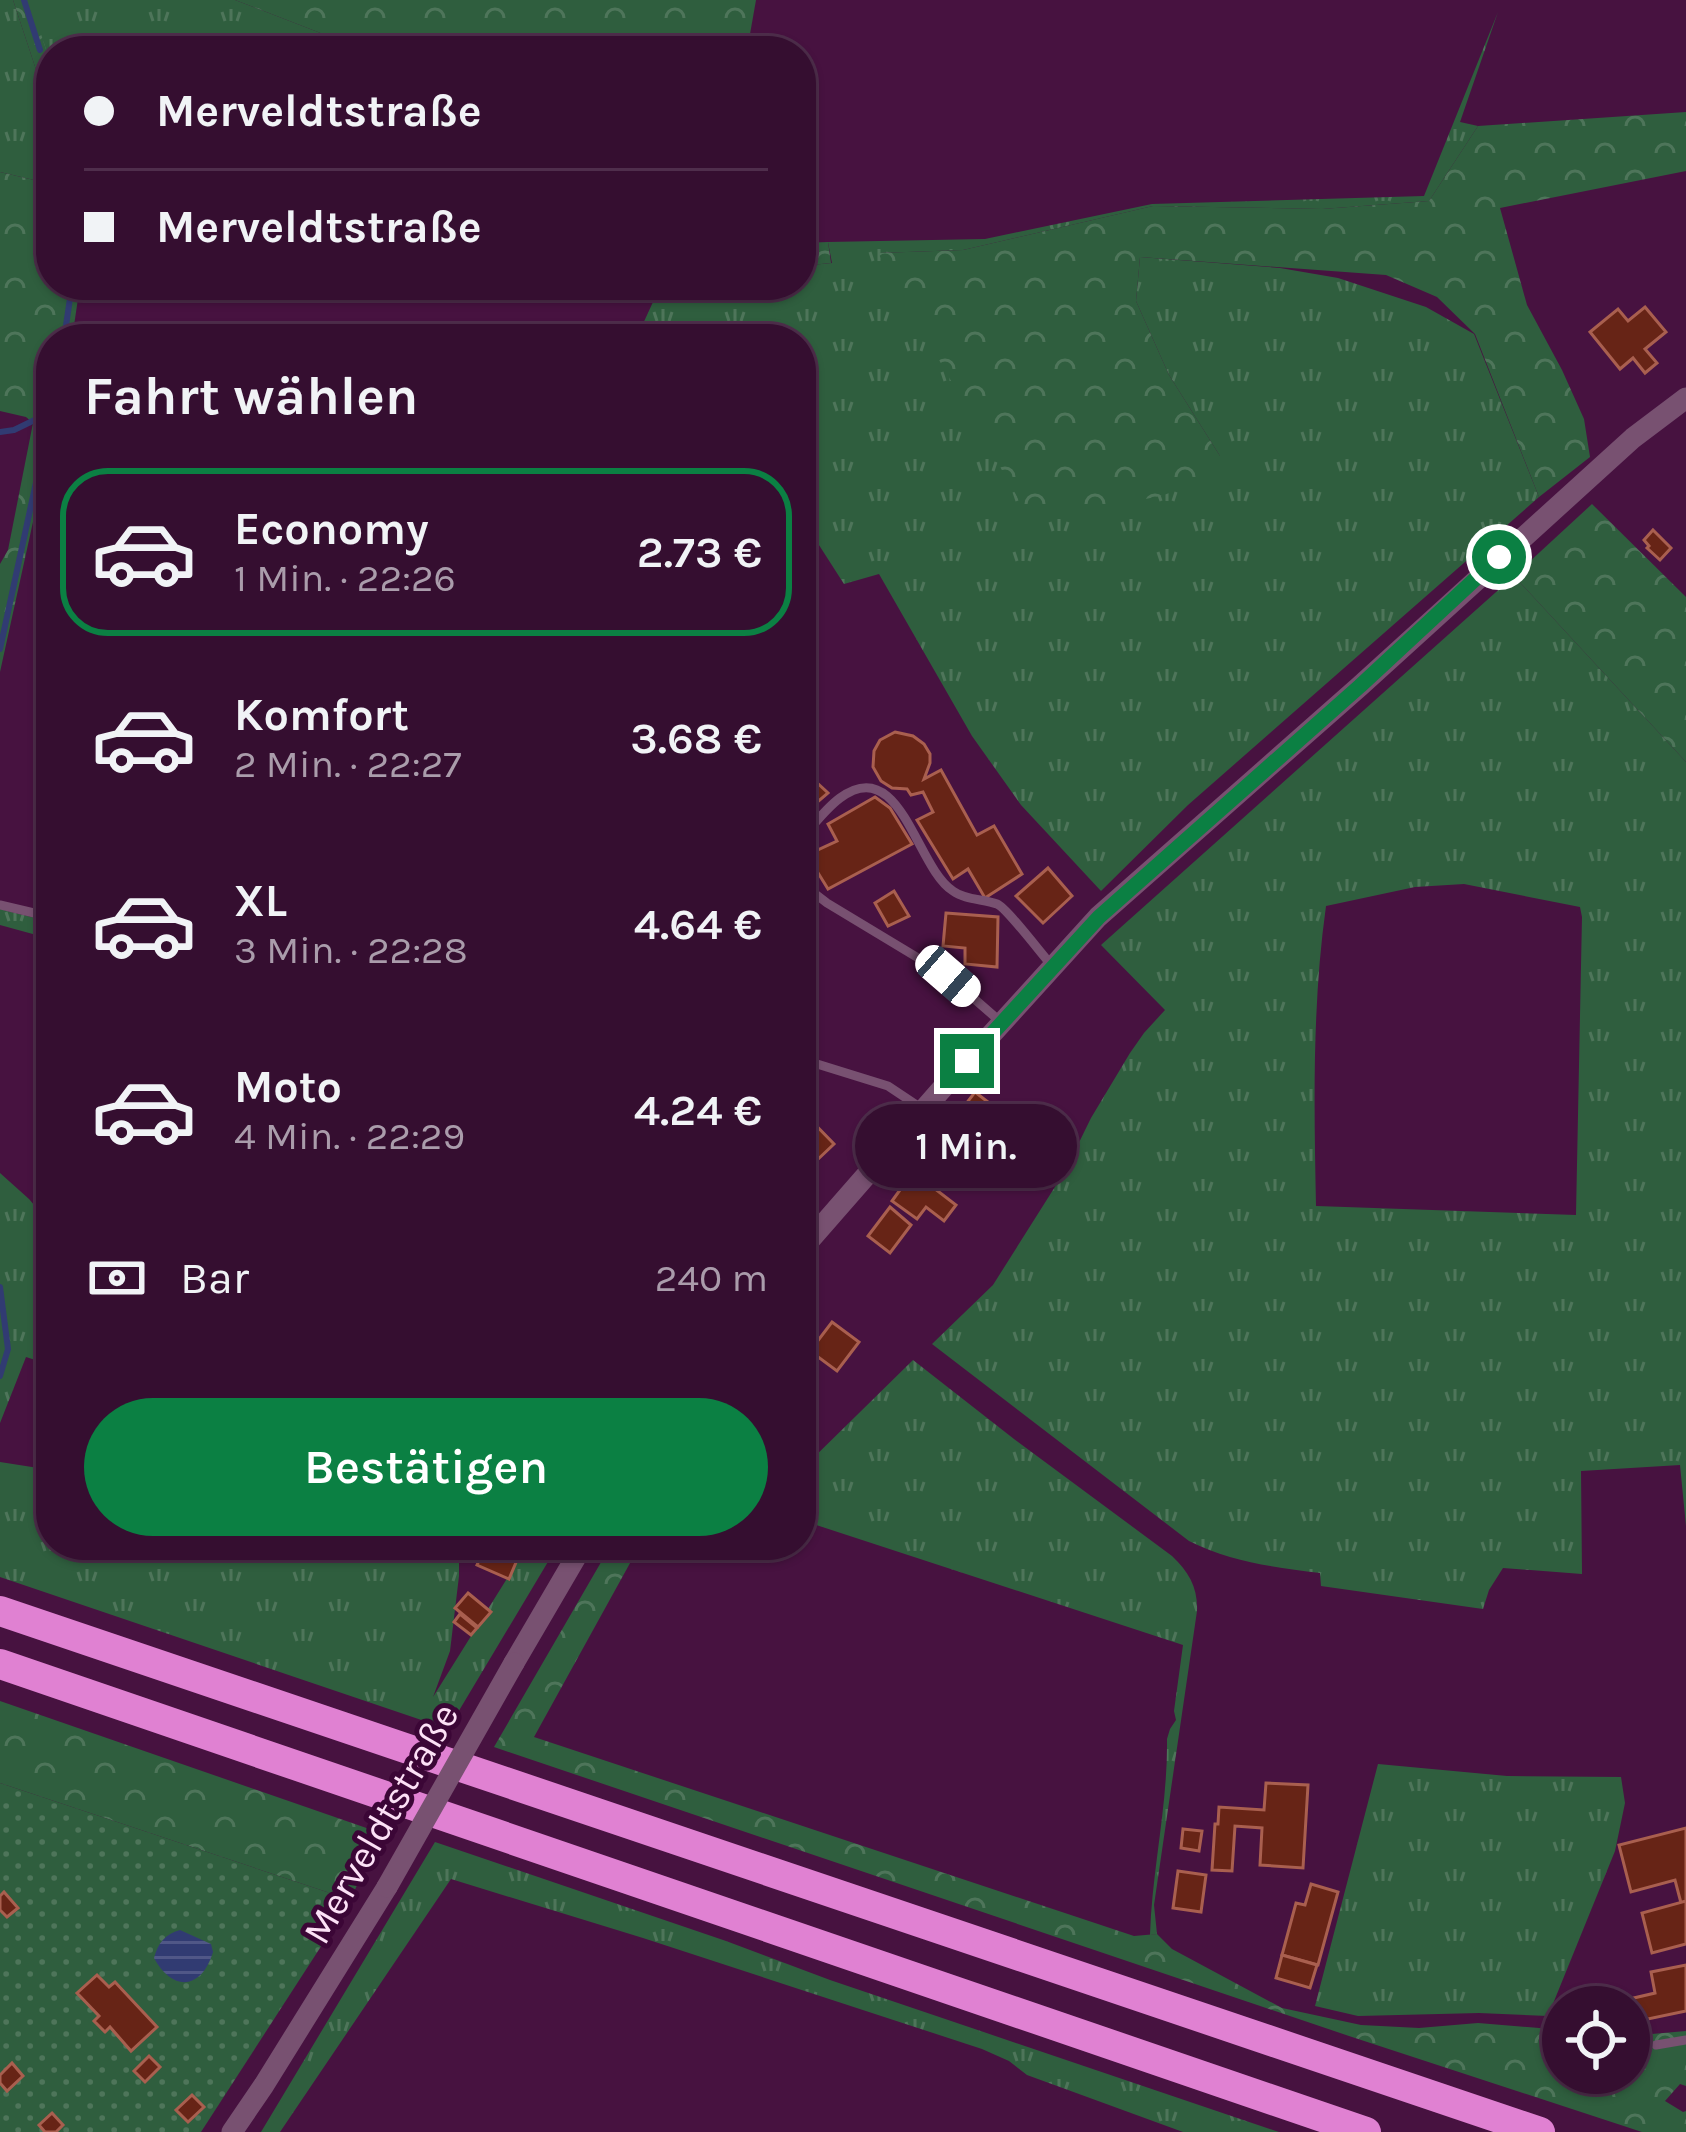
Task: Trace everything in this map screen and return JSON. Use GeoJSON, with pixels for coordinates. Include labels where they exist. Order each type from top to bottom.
{"type":"FeatureCollection","features":[{"type":"Feature","properties":{"kind":"highway"},"geometry":{"type":"LineString","coordinates":[[0,1611],[1540,2132]]}},
{"type":"Feature","properties":{"kind":"highway"},"geometry":{"type":"LineString","coordinates":[[0,1664],[1366,2132]]}},
{"type":"Feature","properties":{"kind":"street"},"geometry":{"type":"LineString","coordinates":[[816,1233],[1115,902],[1633,438],[1686,398]]}},
{"type":"Feature","properties":{"kind":"street","name":"Merveldtstraße"},"geometry":{"type":"LineString","coordinates":[[232,2132],[387,1887],[574,1560]]}},
{"type":"Feature","properties":{"kind":"lane"},"geometry":{"type":"LineString","coordinates":[[816,823],[856,788],[878,791],[895,800],[934,873],[953,892],[1004,907],[1053,967]]}},
{"type":"Feature","properties":{"kind":"lane"},"geometry":{"type":"LineString","coordinates":[[816,894],[948,976],[1002,1023]]}},
{"type":"Feature","properties":{"kind":"lane"},"geometry":{"type":"LineString","coordinates":[[0,905],[36,913]]}},
{"type":"Feature","properties":{"kind":"lane"},"geometry":{"type":"LineString","coordinates":[[816,1064],[889,1086],[924,1110]]}},
{"type":"Feature","properties":{"kind":"lane"},"geometry":{"type":"LineString","coordinates":[[1656,2045],[1686,2040]]}},
{"type":"Feature","properties":{"kind":"green space"},"geometry":{"type":"Polygon","coordinates":[[[0,0],[13,0],[36,70],[36,180],[0,172],[0,0]]]}},
{"type":"Feature","properties":{"kind":"green space"},"geometry":{"type":"Polygon","coordinates":[[[13,0],[30,0],[42,36],[36,36],[36,70],[13,0]]]}},
{"type":"Feature","properties":{"kind":"green space"},"geometry":{"type":"Polygon","coordinates":[[[29,0],[235,0],[328,36],[40,36],[29,0]]]}},
{"type":"Feature","properties":{"kind":"green space"},"geometry":{"type":"Polygon","coordinates":[[[235,0],[756,0],[750,36],[328,36],[235,0]]]}},
{"type":"Feature","properties":{"kind":"green space"},"geometry":{"type":"Polygon","coordinates":[[[1498,12],[1460,122],[1478,126],[1429,201],[1322,209],[1153,206],[963,250],[879,253],[1220,456],[1169,375],[1136,301],[1140,257],[1280,268],[1338,278],[1426,307],[1474,334],[1539,497],[1188,805],[1101,891],[1021,805],[972,736],[879,574],[844,584],[816,540],[816,324],[643,324],[652,300],[816,300],[816,265],[832,263],[828,242],[985,239],[1152,204],[1424,196],[1498,12]]]}},
{"type":"Feature","properties":{"kind":"green space"},"geometry":{"type":"Polygon","coordinates":[[[1686,112],[1686,171],[1500,208],[1527,305],[1584,419],[1590,457],[1539,497],[1475,334],[1437,297],[1386,275],[1140,257],[1136,301],[1169,375],[1220,456],[1219,475],[1161,496],[1031,521],[878,253],[963,250],[1153,206],[1322,209],[1429,201],[1478,126],[1686,112]]]}},
{"type":"Feature","properties":{"kind":"green space"},"geometry":{"type":"Polygon","coordinates":[[[0,172],[36,180],[36,300],[78,300],[74,324],[36,324],[36,508],[0,672],[0,564],[8,550],[33,423],[0,411],[0,172]]]}},
{"type":"Feature","properties":{"kind":"green space"},"geometry":{"type":"Polygon","coordinates":[[[816,242],[828,242],[831,263],[816,264],[816,242]]]}},
{"type":"Feature","properties":{"kind":"green space"},"geometry":{"type":"Polygon","coordinates":[[[1592,504],[1686,597],[1686,762],[1514,576],[1592,504]]]}},
{"type":"Feature","properties":{"kind":"green space"},"geometry":{"type":"Polygon","coordinates":[[[1514,576],[1686,762],[1686,1526],[1680,1465],[1581,1471],[1582,1574],[1503,1568],[1483,1609],[1321,1586],[1320,1573],[1237,1559],[1189,1541],[932,1344],[993,1285],[1065,1171],[1130,1053],[1165,1010],[1101,945],[1514,576]],[[1464,884],[1415,887],[1326,906],[1316,1018],[1316,1206],[1576,1215],[1580,907],[1464,884]]]}},
{"type":"Feature","properties":{"kind":"green space"},"geometry":{"type":"Polygon","coordinates":[[[0,909],[36,918],[36,935],[0,925],[0,909]]]}},
{"type":"Feature","properties":{"kind":"green space"},"geometry":{"type":"Polygon","coordinates":[[[0,1173],[36,1207],[36,1360],[26,1357],[0,1423],[0,1173]]]}},
{"type":"Feature","properties":{"kind":"green space"},"geometry":{"type":"Polygon","coordinates":[[[913,1360],[1183,1568],[1196,1595],[1197,1611],[1154,1905],[1157,1934],[1150,1935],[1151,1910],[1167,1739],[1176,1720],[1183,1645],[816,1525],[816,1455],[913,1360]]]}},
{"type":"Feature","properties":{"kind":"green space"},"geometry":{"type":"Polygon","coordinates":[[[0,1462],[36,1468],[36,1560],[459,1560],[450,1651],[433,1697],[519,1560],[549,1560],[448,1729],[0,1577],[0,1462]]]}},
{"type":"Feature","properties":{"kind":"green space"},"geometry":{"type":"Polygon","coordinates":[[[602,1560],[632,1560],[534,1737],[1134,1936],[1157,1934],[1172,1949],[1282,2008],[1361,2025],[1419,2028],[1478,2023],[1542,2028],[1542,2094],[1650,2094],[1650,2034],[1686,2031],[1686,2086],[1680,2084],[1665,2101],[1686,2111],[1686,2132],[1642,2132],[494,1747],[602,1560]]]}},
{"type":"Feature","properties":{"kind":"green space"},"geometry":{"type":"Polygon","coordinates":[[[0,1701],[378,1832],[351,1900],[0,1783],[0,1701]]]}},
{"type":"Feature","properties":{"kind":"green space"},"geometry":{"type":"Polygon","coordinates":[[[1378,1764],[1507,1776],[1621,1777],[1625,1803],[1615,1851],[1560,1986],[1542,1986],[1542,2016],[1358,2016],[1315,2006],[1378,1764]]]}},
{"type":"Feature","properties":{"kind":"green space"},"geometry":{"type":"Polygon","coordinates":[[[0,1783],[351,1900],[201,2132],[0,2132],[0,1783]]]}},
{"type":"Feature","properties":{"kind":"green space"},"geometry":{"type":"Polygon","coordinates":[[[435,1842],[1279,2132],[1183,2132],[1027,2075],[982,2049],[451,1879],[280,2132],[261,2132],[435,1842]]]}},
{"type":"Feature","properties":{"kind":"water"},"geometry":{"type":"Polygon","coordinates":[[[180,1930],[211,1944],[213,1952],[202,1973],[186,1982],[170,1977],[154,1958],[163,1940],[180,1930]]]}},
{"type":"Feature","properties":{"kind":"building"},"geometry":{"type":"Polygon","coordinates":[[[1645,307],[1666,332],[1645,349],[1657,363],[1645,373],[1633,358],[1620,369],[1590,332],[1618,309],[1628,321],[1645,307]]]}},
{"type":"Feature","properties":{"kind":"building"},"geometry":{"type":"Polygon","coordinates":[[[1653,530],[1671,548],[1660,560],[1644,540],[1653,530]]]}},
{"type":"Feature","properties":{"kind":"building"},"geometry":{"type":"Polygon","coordinates":[[[895,732],[924,744],[930,763],[924,779],[941,770],[977,835],[994,826],[1022,874],[985,898],[968,869],[953,879],[917,820],[933,812],[923,792],[911,795],[907,789],[892,788],[873,767],[880,740],[895,732]]]}},
{"type":"Feature","properties":{"kind":"building"},"geometry":{"type":"Polygon","coordinates":[[[816,782],[828,793],[816,803],[816,782]]]}},
{"type":"Feature","properties":{"kind":"building"},"geometry":{"type":"Polygon","coordinates":[[[875,797],[890,808],[912,844],[828,889],[816,870],[816,851],[837,841],[828,824],[875,797]]]}},
{"type":"Feature","properties":{"kind":"building"},"geometry":{"type":"Polygon","coordinates":[[[1048,868],[1072,896],[1043,923],[1016,896],[1048,868]]]}},
{"type":"Feature","properties":{"kind":"building"},"geometry":{"type":"Polygon","coordinates":[[[894,891],[909,916],[888,926],[875,903],[894,891]]]}},
{"type":"Feature","properties":{"kind":"building"},"geometry":{"type":"Polygon","coordinates":[[[946,913],[998,917],[997,967],[965,964],[965,948],[943,946],[946,913]]]}},
{"type":"Feature","properties":{"kind":"building"},"geometry":{"type":"Polygon","coordinates":[[[975,1092],[1006,1116],[979,1143],[952,1122],[975,1092]]]}},
{"type":"Feature","properties":{"kind":"building"},"geometry":{"type":"Polygon","coordinates":[[[816,1125],[834,1144],[816,1161],[816,1125]]]}},
{"type":"Feature","properties":{"kind":"building"},"geometry":{"type":"Polygon","coordinates":[[[942,1133],[973,1156],[953,1181],[923,1157],[942,1133]]]}},
{"type":"Feature","properties":{"kind":"building"},"geometry":{"type":"Polygon","coordinates":[[[913,1172],[956,1205],[944,1221],[926,1207],[917,1219],[892,1201],[913,1172]]]}},
{"type":"Feature","properties":{"kind":"building"},"geometry":{"type":"Polygon","coordinates":[[[890,1207],[911,1225],[890,1253],[868,1236],[890,1207]]]}},
{"type":"Feature","properties":{"kind":"building"},"geometry":{"type":"Polygon","coordinates":[[[832,1322],[859,1342],[837,1371],[816,1355],[816,1343],[832,1322]]]}},
{"type":"Feature","properties":{"kind":"building"},"geometry":{"type":"Polygon","coordinates":[[[479,1560],[517,1560],[509,1579],[477,1565],[479,1560]]]}},
{"type":"Feature","properties":{"kind":"building"},"geometry":{"type":"Polygon","coordinates":[[[468,1593],[491,1612],[478,1627],[455,1608],[468,1593]]]}},
{"type":"Feature","properties":{"kind":"building"},"geometry":{"type":"Polygon","coordinates":[[[460,1614],[477,1628],[471,1635],[454,1622],[460,1614]]]}},
{"type":"Feature","properties":{"kind":"building"},"geometry":{"type":"Polygon","coordinates":[[[1266,1783],[1308,1785],[1303,1868],[1260,1865],[1262,1828],[1235,1826],[1232,1871],[1212,1870],[1219,1807],[1264,1810],[1266,1783]]]}},
{"type":"Feature","properties":{"kind":"building"},"geometry":{"type":"Polygon","coordinates":[[[1686,1828],[1686,1901],[1681,1903],[1675,1880],[1631,1892],[1619,1845],[1686,1828]]]}},
{"type":"Feature","properties":{"kind":"building"},"geometry":{"type":"Polygon","coordinates":[[[1183,1829],[1202,1831],[1199,1851],[1181,1848],[1183,1829]]]}},
{"type":"Feature","properties":{"kind":"building"},"geometry":{"type":"Polygon","coordinates":[[[1178,1871],[1206,1875],[1201,1912],[1173,1908],[1178,1871]]]}},
{"type":"Feature","properties":{"kind":"building"},"geometry":{"type":"Polygon","coordinates":[[[1311,1884],[1338,1892],[1318,1965],[1282,1955],[1296,1903],[1305,1905],[1311,1884]]]}},
{"type":"Feature","properties":{"kind":"building"},"geometry":{"type":"Polygon","coordinates":[[[4,1892],[18,1908],[7,1917],[0,1910],[4,1892]]]}},
{"type":"Feature","properties":{"kind":"building"},"geometry":{"type":"Polygon","coordinates":[[[1686,1901],[1686,1944],[1652,1953],[1642,1913],[1686,1901]]]}},
{"type":"Feature","properties":{"kind":"building"},"geometry":{"type":"Polygon","coordinates":[[[1282,1955],[1317,1965],[1310,1988],[1276,1978],[1282,1955]]]}},
{"type":"Feature","properties":{"kind":"building"},"geometry":{"type":"Polygon","coordinates":[[[1686,1965],[1686,2011],[1650,2019],[1650,1994],[1655,1993],[1651,1972],[1686,1965]]]}},
{"type":"Feature","properties":{"kind":"building"},"geometry":{"type":"Polygon","coordinates":[[[97,1975],[109,1987],[115,1982],[157,2027],[131,2051],[110,2027],[105,2032],[94,2021],[99,2016],[77,1993],[97,1975]]]}},
{"type":"Feature","properties":{"kind":"building"},"geometry":{"type":"Polygon","coordinates":[[[149,2056],[160,2067],[145,2082],[134,2071],[149,2056]]]}},
{"type":"Feature","properties":{"kind":"building"},"geometry":{"type":"Polygon","coordinates":[[[12,2063],[23,2076],[7,2091],[0,2075],[12,2063]]]}},
{"type":"Feature","properties":{"kind":"building"},"geometry":{"type":"Polygon","coordinates":[[[192,2095],[204,2107],[188,2122],[176,2110],[192,2095]]]}},
{"type":"Feature","properties":{"kind":"building"},"geometry":{"type":"Polygon","coordinates":[[[52,2113],[63,2125],[56,2132],[45,2132],[39,2125],[52,2113]]]}},
{"type":"Feature","properties":{"kind":"waterway"},"geometry":{"type":"LineString","coordinates":[[24,0],[36,38]]}},
{"type":"Feature","properties":{"kind":"waterway"},"geometry":{"type":"LineString","coordinates":[[66,324],[70,300]]}},
{"type":"Feature","properties":{"kind":"waterway"},"geometry":{"type":"LineString","coordinates":[[0,432],[36,419]]}},
{"type":"Feature","properties":{"kind":"waterway"},"geometry":{"type":"LineString","coordinates":[[0,649],[36,482]]}},
{"type":"Feature","properties":{"kind":"waterway"},"geometry":{"type":"LineString","coordinates":[[0,1287],[8,1349],[0,1376]]}},
{"type":"Feature","properties":{"kind":"route"},"geometry":{"type":"LineString","coordinates":[[967,1061],[1099,917],[1499,557]]}}]}
